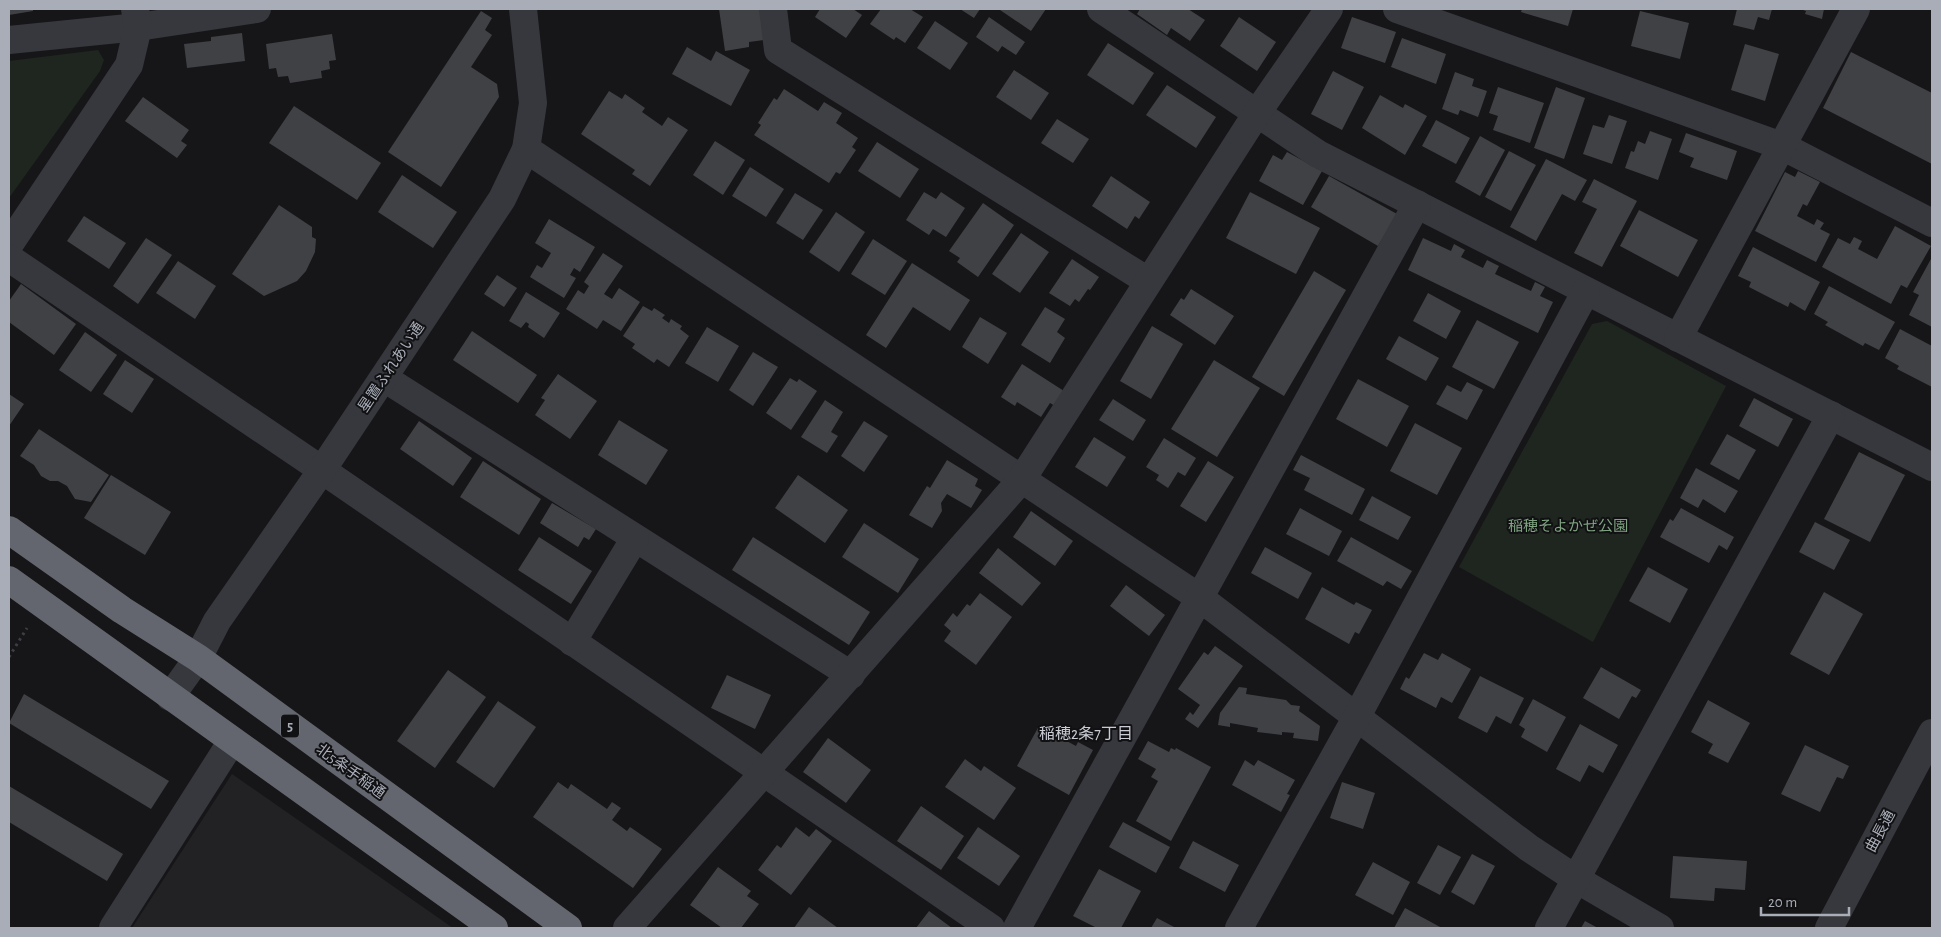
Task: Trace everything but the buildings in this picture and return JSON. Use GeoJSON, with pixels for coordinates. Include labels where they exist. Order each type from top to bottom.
{"type":"FeatureCollection","features":[{"type":"Feature","properties":{"kind":"highway","name":"北5条手稲通"},"geometry":{"type":"LineString","coordinates":[[9,530],[122,610],[198,658],[568,928]]}},
{"type":"Feature","properties":{"kind":"highway"},"geometry":{"type":"LineString","coordinates":[[9,580],[494,928]]}},
{"type":"Feature","properties":{"kind":"street"},"geometry":{"type":"LineString","coordinates":[[9,40],[136,18],[257,9]]}},
{"type":"Feature","properties":{"kind":"street","name":"星置ふれあい通"},"geometry":{"type":"LineString","coordinates":[[170,697],[198,658],[217,621],[322,470],[502,199],[526,149],[533,103],[524,9]]}},
{"type":"Feature","properties":{"kind":"street"},"geometry":{"type":"LineString","coordinates":[[773,9],[778,50],[1148,282]]}},
{"type":"Feature","properties":{"kind":"street"},"geometry":{"type":"LineString","coordinates":[[627,928],[765,774],[1022,479],[1257,113],[1329,9]]}},
{"type":"Feature","properties":{"kind":"street"},"geometry":{"type":"LineString","coordinates":[[1397,9],[1782,146],[1932,223]]}},
{"type":"Feature","properties":{"kind":"street"},"geometry":{"type":"LineString","coordinates":[[1678,338],[1856,9]]}},
{"type":"Feature","properties":{"kind":"street"},"geometry":{"type":"LineString","coordinates":[[1107,10],[1318,154],[1932,467]]}},
{"type":"Feature","properties":{"kind":"street"},"geometry":{"type":"LineString","coordinates":[[9,245],[129,64],[136,18]]}},
{"type":"Feature","properties":{"kind":"street"},"geometry":{"type":"LineString","coordinates":[[526,149],[1200,598],[1529,848],[1576,879],[1660,928]]}},
{"type":"Feature","properties":{"kind":"street"},"geometry":{"type":"LineString","coordinates":[[1017,928],[1417,204]]}},
{"type":"Feature","properties":{"kind":"street"},"geometry":{"type":"LineString","coordinates":[[9,258],[991,928]]}},
{"type":"Feature","properties":{"kind":"street"},"geometry":{"type":"LineString","coordinates":[[1239,928],[1356,718],[1586,291]]}},
{"type":"Feature","properties":{"kind":"street"},"geometry":{"type":"LineString","coordinates":[[384,378],[851,675]]}},
{"type":"Feature","properties":{"kind":"street"},"geometry":{"type":"LineString","coordinates":[[1550,928],[1831,415]]}},
{"type":"Feature","properties":{"kind":"street"},"geometry":{"type":"LineString","coordinates":[[572,642],[635,538]]}},
{"type":"Feature","properties":{"kind":"street","name":"曲長通"},"geometry":{"type":"LineString","coordinates":[[1828,928],[1932,733]]}},
{"type":"Feature","properties":{"kind":"street"},"geometry":{"type":"LineString","coordinates":[[113,928],[232,741]]}},
{"type":"Feature","properties":{"kind":"path"},"geometry":{"type":"LineString","coordinates":[[9,657],[43,605]]}},
{"type":"Feature","properties":{"kind":"shaded area"},"geometry":{"type":"Polygon","coordinates":[[[232,774],[453,928],[132,928],[232,774]]]}},
{"type":"Feature","properties":{"kind":"green space"},"geometry":{"type":"Polygon","coordinates":[[[98,50],[104,60],[100,71],[9,198],[9,61],[98,50]]]}},
{"type":"Feature","properties":{"kind":"green space","name":"稲穂そよかぜ公園"},"geometry":{"type":"Polygon","coordinates":[[[1607,321],[1726,386],[1593,642],[1459,567],[1592,324],[1607,321]]]}},
{"type":"Feature","properties":{"kind":"district","name":"稲穂2条7丁目"},"geometry":{"type":"Point","coordinates":[1086,733]}}]}
